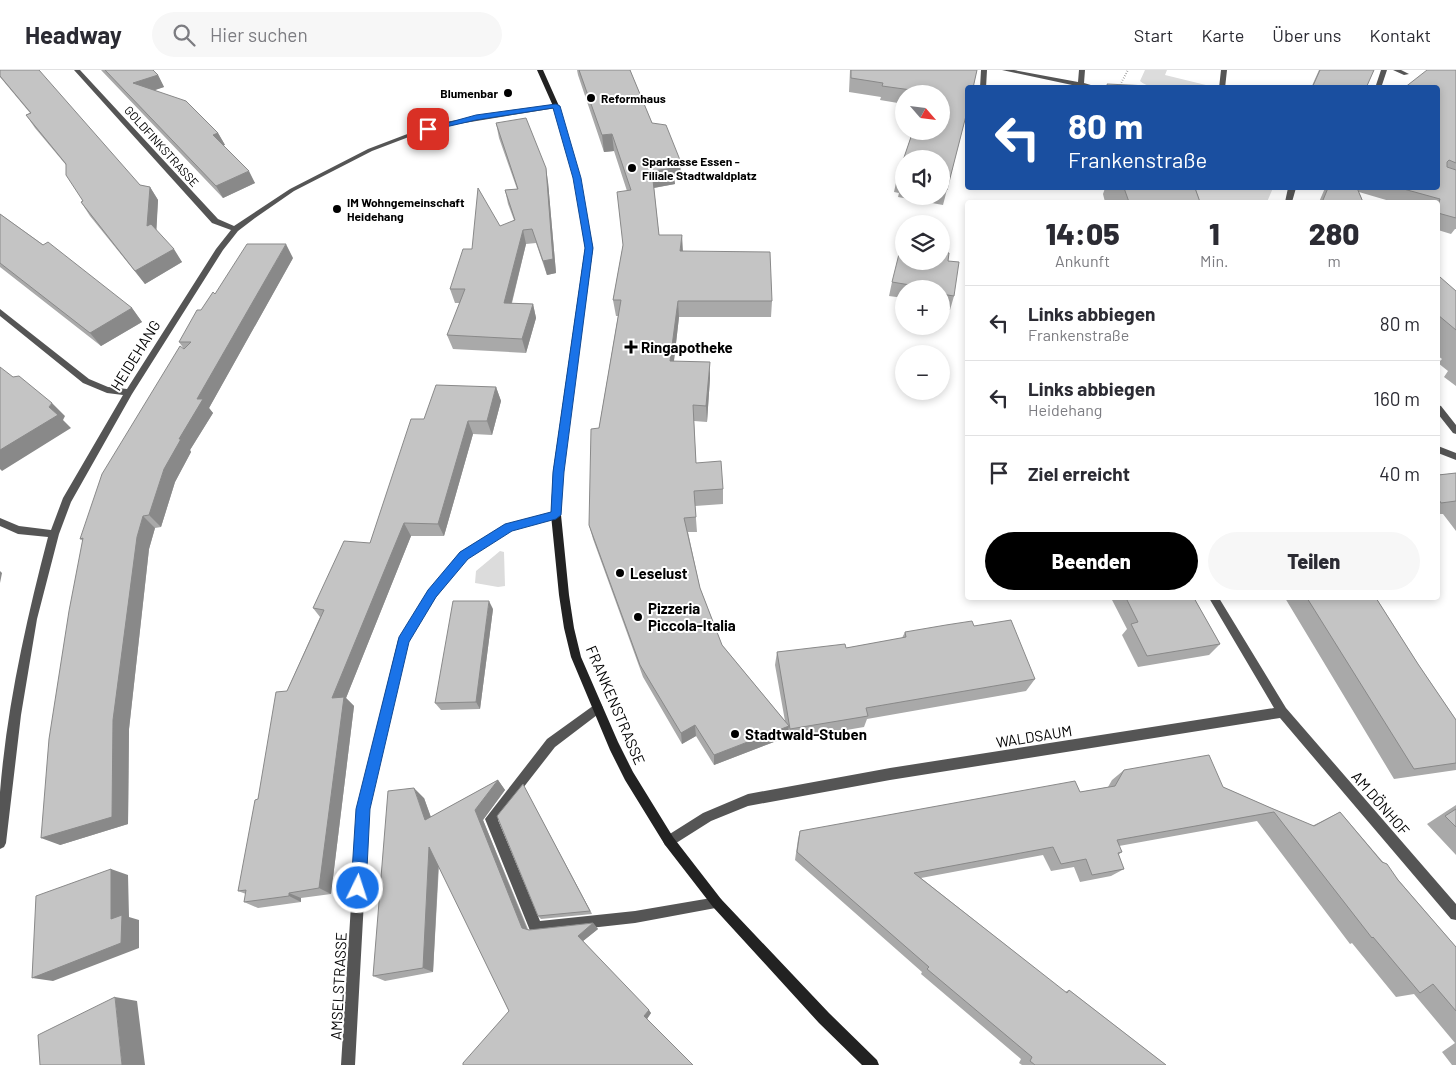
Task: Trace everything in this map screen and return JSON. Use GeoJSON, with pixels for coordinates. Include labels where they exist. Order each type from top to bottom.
{"type":"FeatureCollection","features":[{"type":"Feature","properties":{"kind":"main road","name":"FRANKENSTRASSE"},"geometry":{"type":"LineString","coordinates":[[540,70],[556,106],[577,178],[589,248],[558,472],[556,515],[560,563],[569,628],[576,657],[597,708],[629,776],[669,841],[717,903],[824,1018],[872,1065]]}},
{"type":"Feature","properties":{"kind":"street","name":"GOLDFINKSTRASSE"},"geometry":{"type":"LineString","coordinates":[[77,70],[215,221],[235,229]]}},
{"type":"Feature","properties":{"kind":"street"},"geometry":{"type":"LineString","coordinates":[[983,85],[984,70]]}},
{"type":"Feature","properties":{"kind":"street"},"geometry":{"type":"LineString","coordinates":[[1005,70],[1088,85]]}},
{"type":"Feature","properties":{"kind":"street"},"geometry":{"type":"LineString","coordinates":[[1081,83],[1082,70]]}},
{"type":"Feature","properties":{"kind":"street"},"geometry":{"type":"LineString","coordinates":[[1222,85],[1224,70]]}},
{"type":"Feature","properties":{"kind":"street"},"geometry":{"type":"LineString","coordinates":[[1379,85],[1384,70]]}},
{"type":"Feature","properties":{"kind":"street"},"geometry":{"type":"LineString","coordinates":[[1396,70],[1406,74]]}},
{"type":"Feature","properties":{"kind":"street","name":"HEIDEHANG"},"geometry":{"type":"LineString","coordinates":[[0,843],[15,715],[32,619],[54,534],[66,501],[129,392],[220,249],[235,229],[292,190],[362,154],[404,137],[468,119],[556,106]]}},
{"type":"Feature","properties":{"kind":"street"},"geometry":{"type":"LineString","coordinates":[[0,312],[86,381],[107,390],[129,392]]}},
{"type":"Feature","properties":{"kind":"street"},"geometry":{"type":"LineString","coordinates":[[1440,411],[1456,431]]}},
{"type":"Feature","properties":{"kind":"street"},"geometry":{"type":"LineString","coordinates":[[1440,451],[1456,457]]}},
{"type":"Feature","properties":{"kind":"street","name":"AMSELSTRASSE"},"geometry":{"type":"LineString","coordinates":[[348,1065],[363,809],[403,640],[432,594],[464,555],[509,527],[556,515]]}},
{"type":"Feature","properties":{"kind":"street"},"geometry":{"type":"LineString","coordinates":[[0,522],[18,530],[54,534]]}},
{"type":"Feature","properties":{"kind":"street"},"geometry":{"type":"LineString","coordinates":[[1215,600],[1282,712]]}},
{"type":"Feature","properties":{"kind":"street"},"geometry":{"type":"LineString","coordinates":[[597,708],[551,743],[491,818],[536,928],[635,917],[717,903]]}},
{"type":"Feature","properties":{"kind":"street","name":"WALDSAUM"},"geometry":{"type":"LineString","coordinates":[[669,841],[707,817],[748,800],[890,774],[1282,712]]}},
{"type":"Feature","properties":{"kind":"street","name":"AM DÖNHOF"},"geometry":{"type":"LineString","coordinates":[[1282,712],[1456,914]]}},
{"type":"Feature","properties":{"kind":"path"},"geometry":{"type":"LineString","coordinates":[[1120,85],[1128,70]]}},
{"type":"Feature","properties":{"kind":"shaded area"},"geometry":{"type":"Polygon","coordinates":[[[1145,70],[1167,70],[1165,75],[1206,85],[1148,85],[1140,81],[1145,70]]]}},
{"type":"Feature","properties":{"kind":"shaded area"},"geometry":{"type":"Polygon","coordinates":[[[1190,190],[1272,190],[1268,200],[1193,200],[1190,190]]]}},
{"type":"Feature","properties":{"kind":"shaded area"},"geometry":{"type":"Polygon","coordinates":[[[500,551],[504,552],[505,586],[498,587],[475,583],[476,571],[500,551]]]}},
{"type":"Feature","properties":{"kind":"building"},"geometry":{"type":"Polygon","coordinates":[[[0,70],[39,70],[140,185],[150,187],[147,226],[151,224],[174,249],[135,271],[81,202],[83,201],[66,175],[66,164],[26,115],[31,113],[0,76],[0,70]]]}},
{"type":"Feature","properties":{"kind":"building"},"geometry":{"type":"Polygon","coordinates":[[[105,70],[153,70],[158,75],[133,83],[186,101],[218,133],[213,135],[249,171],[216,186],[105,70]]]}},
{"type":"Feature","properties":{"kind":"building"},"geometry":{"type":"Polygon","coordinates":[[[579,70],[630,70],[652,123],[666,125],[680,160],[672,162],[674,168],[652,171],[659,235],[682,235],[680,251],[770,252],[772,301],[678,301],[670,361],[710,362],[706,406],[693,405],[696,463],[721,461],[723,489],[694,491],[696,517],[684,518],[700,588],[722,645],[789,726],[714,755],[695,725],[681,733],[640,665],[589,525],[591,429],[599,428],[621,300],[613,300],[623,245],[617,192],[631,190],[612,134],[602,135],[579,70]]]}},
{"type":"Feature","properties":{"kind":"building"},"geometry":{"type":"Polygon","coordinates":[[[851,70],[977,70],[974,85],[965,85],[965,120],[950,178],[950,150],[907,150],[910,140],[950,140],[950,85],[895,85],[895,88],[882,86],[883,83],[851,78],[851,70]]]}},
{"type":"Feature","properties":{"kind":"building"},"geometry":{"type":"Polygon","coordinates":[[[1320,70],[1374,70],[1367,85],[1313,85],[1320,70]]]}},
{"type":"Feature","properties":{"kind":"building"},"geometry":{"type":"Polygon","coordinates":[[[1427,70],[1456,70],[1456,163],[1449,160],[1447,167],[1456,170],[1456,218],[1440,214],[1440,199],[1407,190],[1440,190],[1440,85],[1408,85],[1427,70]]]}},
{"type":"Feature","properties":{"kind":"building"},"geometry":{"type":"Polygon","coordinates":[[[526,118],[546,168],[553,259],[543,261],[532,229],[523,230],[504,303],[533,304],[522,339],[447,335],[465,289],[450,289],[463,249],[472,249],[478,188],[500,226],[515,220],[505,190],[518,189],[496,123],[526,118]]]}},
{"type":"Feature","properties":{"kind":"building"},"geometry":{"type":"Polygon","coordinates":[[[1125,190],[1196,190],[1199,200],[1128,200],[1125,190]]]}},
{"type":"Feature","properties":{"kind":"building"},"geometry":{"type":"Polygon","coordinates":[[[1327,190],[1358,190],[1362,200],[1323,200],[1327,190]]]}},
{"type":"Feature","properties":{"kind":"building"},"geometry":{"type":"Polygon","coordinates":[[[0,214],[43,245],[48,242],[132,308],[90,333],[0,263],[0,214]]]}},
{"type":"Feature","properties":{"kind":"building"},"geometry":{"type":"Polygon","coordinates":[[[247,244],[286,244],[197,399],[203,399],[164,469],[149,515],[143,516],[137,537],[113,720],[112,817],[41,838],[49,739],[69,611],[83,538],[80,539],[102,474],[180,346],[184,349],[191,342],[179,342],[197,310],[201,310],[213,292],[215,294],[247,244]]]}},
{"type":"Feature","properties":{"kind":"building"},"geometry":{"type":"Polygon","coordinates":[[[950,261],[959,262],[954,296],[950,295],[950,280],[895,280],[895,282],[892,282],[895,270],[950,270],[950,261]]]}},
{"type":"Feature","properties":{"kind":"building"},"geometry":{"type":"Polygon","coordinates":[[[1440,277],[1456,291],[1456,330],[1440,317],[1440,277]]]}},
{"type":"Feature","properties":{"kind":"building"},"geometry":{"type":"Polygon","coordinates":[[[0,367],[13,377],[19,376],[52,403],[49,407],[58,415],[0,450],[0,367]]]}},
{"type":"Feature","properties":{"kind":"building"},"geometry":{"type":"Polygon","coordinates":[[[436,385],[496,387],[487,421],[468,421],[438,524],[404,523],[332,698],[344,697],[319,888],[289,893],[289,896],[244,902],[246,890],[238,891],[255,800],[258,799],[276,692],[287,691],[324,610],[313,608],[344,541],[370,543],[411,419],[424,419],[436,385]]]}},
{"type":"Feature","properties":{"kind":"building"},"geometry":{"type":"Polygon","coordinates":[[[1456,473],[1456,501],[1441,503],[1440,475],[1456,473]]]}},
{"type":"Feature","properties":{"kind":"building"},"geometry":{"type":"Polygon","coordinates":[[[1127,600],[1195,600],[1220,644],[1147,656],[1131,624],[1138,622],[1127,600]]]}},
{"type":"Feature","properties":{"kind":"building"},"geometry":{"type":"Polygon","coordinates":[[[1308,600],[1377,600],[1456,720],[1456,763],[1414,769],[1308,600]]]}},
{"type":"Feature","properties":{"kind":"building"},"geometry":{"type":"Polygon","coordinates":[[[453,601],[489,601],[476,702],[435,703],[453,601]]]}},
{"type":"Feature","properties":{"kind":"building"},"geometry":{"type":"Polygon","coordinates":[[[1011,620],[1035,679],[866,708],[868,716],[790,729],[777,652],[845,644],[846,648],[906,637],[905,632],[946,625],[972,621],[974,626],[1011,620]]]}},
{"type":"Feature","properties":{"kind":"building"},"geometry":{"type":"Polygon","coordinates":[[[1209,755],[1223,787],[1271,808],[1314,826],[1340,812],[1382,862],[1387,864],[1398,880],[1456,947],[1456,1011],[1433,984],[1420,993],[1372,938],[1274,812],[1117,840],[1122,852],[1118,853],[1124,869],[1092,875],[1086,859],[1061,864],[1053,847],[914,873],[1067,993],[1069,990],[1166,1065],[1035,1065],[1030,1061],[1032,1057],[927,969],[929,967],[797,852],[800,831],[1075,781],[1080,792],[1115,786],[1124,770],[1209,755]]]}},
{"type":"Feature","properties":{"kind":"building"},"geometry":{"type":"Polygon","coordinates":[[[498,780],[475,810],[522,928],[529,930],[593,923],[578,936],[649,1010],[644,1016],[693,1065],[463,1065],[509,1011],[429,847],[423,968],[373,976],[388,791],[414,788],[425,820],[498,780]]]}},
{"type":"Feature","properties":{"kind":"building"},"geometry":{"type":"Polygon","coordinates":[[[523,784],[590,911],[538,916],[497,816],[523,784]]]}},
{"type":"Feature","properties":{"kind":"building"},"geometry":{"type":"Polygon","coordinates":[[[1456,809],[1456,827],[1445,816],[1456,809]]]}},
{"type":"Feature","properties":{"kind":"building"},"geometry":{"type":"Polygon","coordinates":[[[111,869],[111,919],[122,915],[121,943],[32,978],[36,896],[111,869]]]}},
{"type":"Feature","properties":{"kind":"building"},"geometry":{"type":"Polygon","coordinates":[[[115,997],[122,1065],[40,1065],[38,1035],[115,997]]]}},
{"type":"Feature","properties":{"kind":"place","name":"Blumenbar"},"geometry":{"type":"Point","coordinates":[508,93]}},
{"type":"Feature","properties":{"kind":"place","name":"Reformhaus"},"geometry":{"type":"Point","coordinates":[591,98]}},
{"type":"Feature","properties":{"kind":"place","name":"Sparkasse Essen - Filiale Stadtwaldplatz"},"geometry":{"type":"Point","coordinates":[632,168]}},
{"type":"Feature","properties":{"kind":"place","name":"IM Wohngemeinschaft Heidehang"},"geometry":{"type":"Point","coordinates":[337,209]}},
{"type":"Feature","properties":{"kind":"place","name":"Ringapotheke"},"geometry":{"type":"Point","coordinates":[631,347]}},
{"type":"Feature","properties":{"kind":"place","name":"Leselust"},"geometry":{"type":"Point","coordinates":[620,573]}},
{"type":"Feature","properties":{"kind":"place","name":"Pizzeria Piccola-Italia"},"geometry":{"type":"Point","coordinates":[638,617]}},
{"type":"Feature","properties":{"kind":"place","name":"Stadtwald-Stuben"},"geometry":{"type":"Point","coordinates":[735,734]}},
{"type":"Feature","properties":{"kind":"route"},"geometry":{"type":"LineString","coordinates":[[358,888],[363,809],[403,640],[432,594],[464,555],[509,527],[556,515],[558,472],[589,248],[577,178],[556,106],[476,118],[428,129]]}}]}
